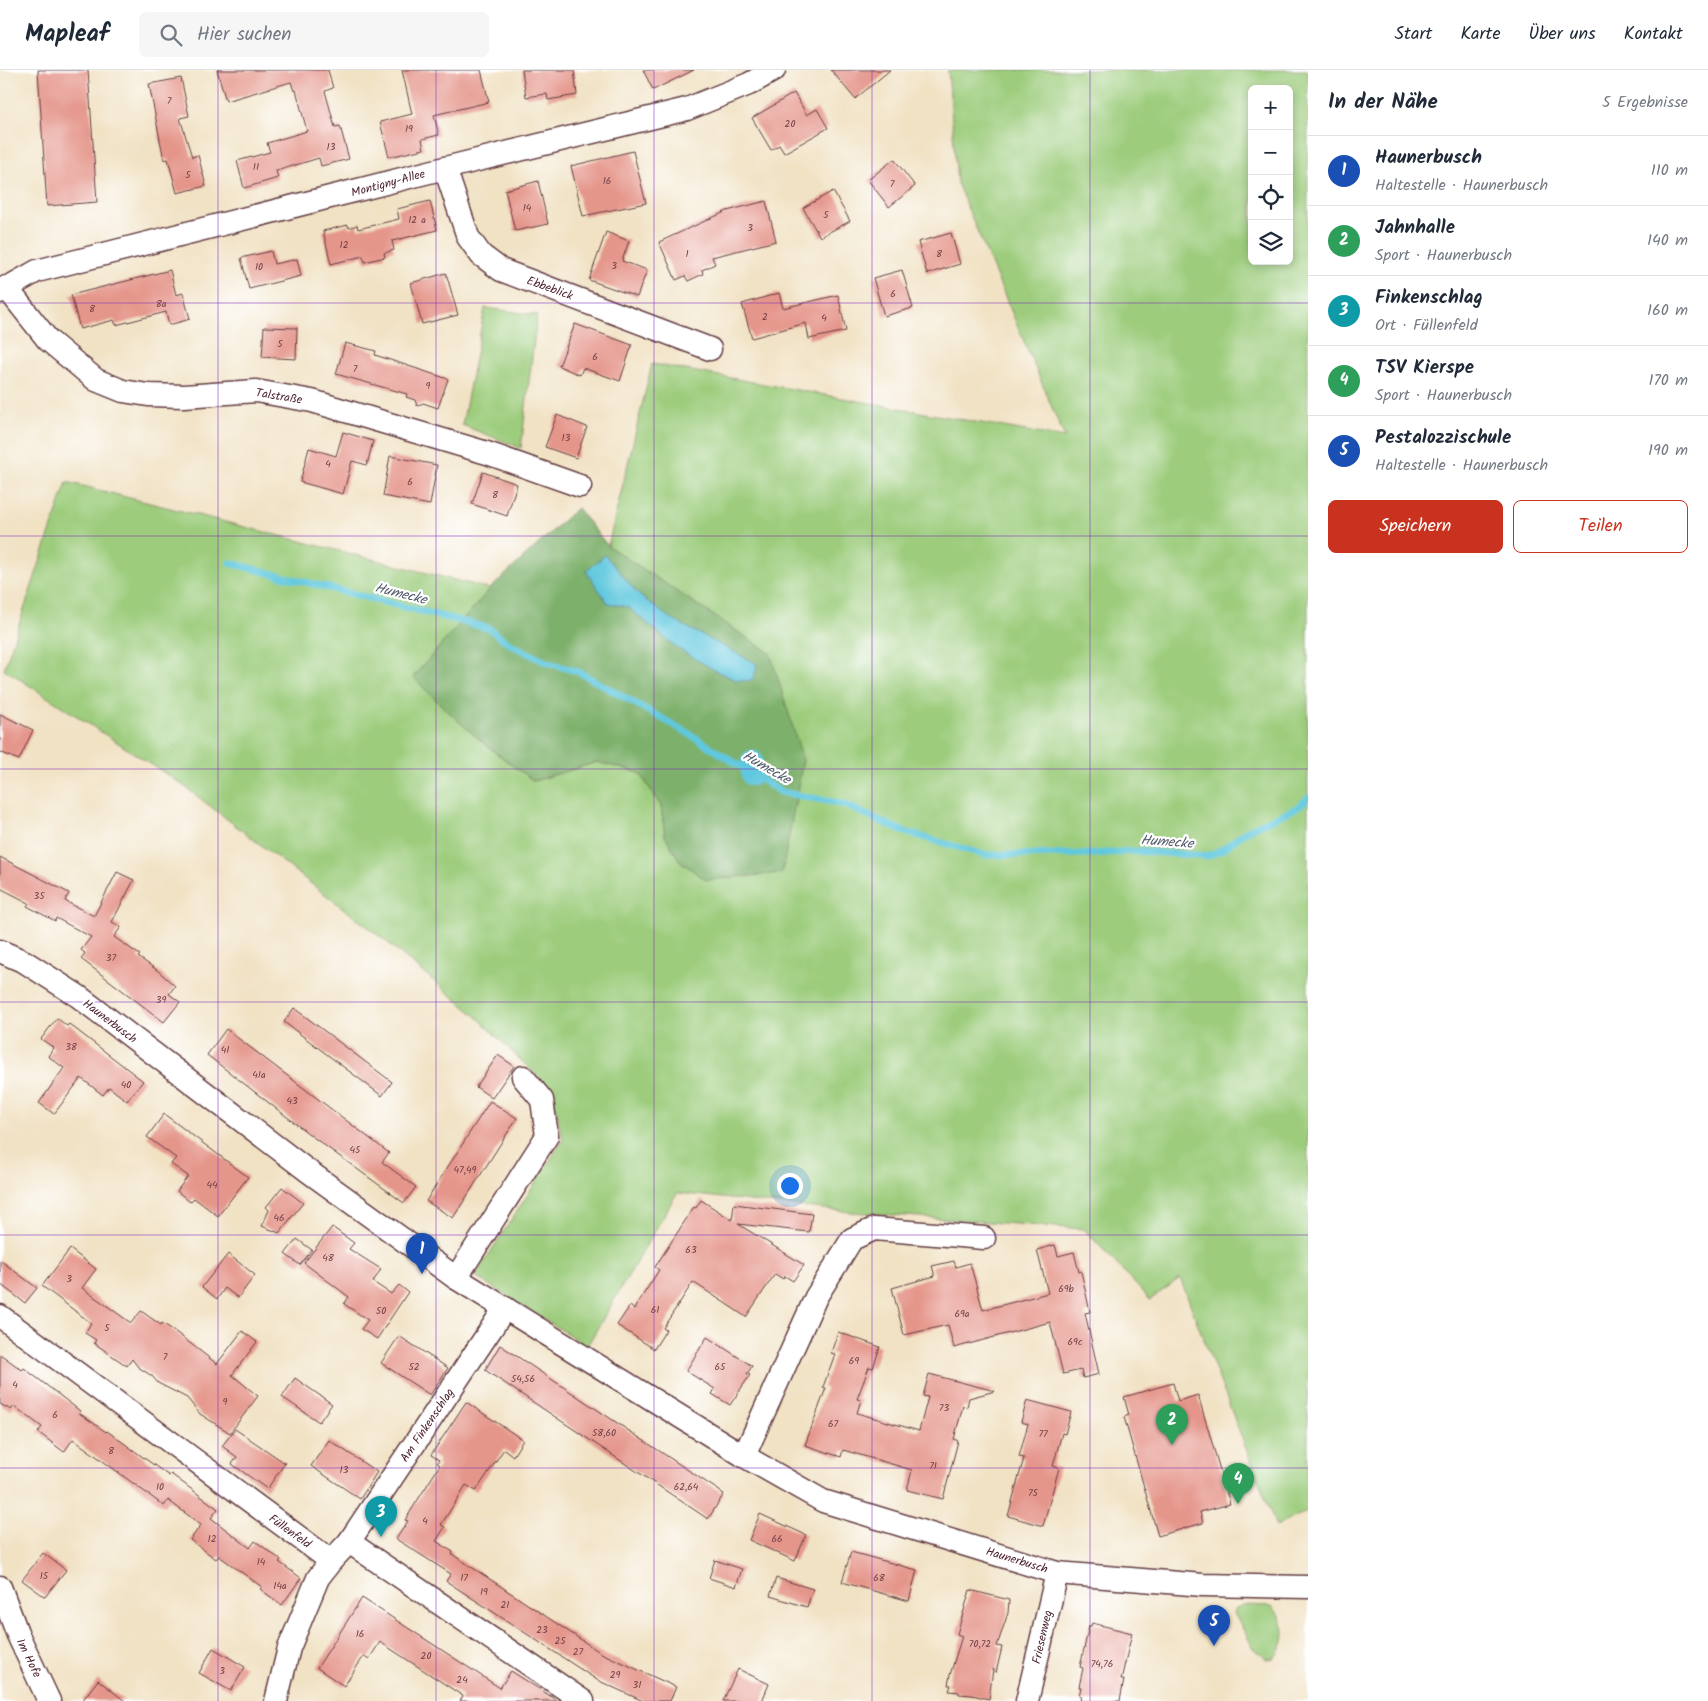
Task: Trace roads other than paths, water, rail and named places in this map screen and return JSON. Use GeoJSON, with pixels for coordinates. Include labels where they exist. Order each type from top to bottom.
{"type":"FeatureCollection","features":[{"type":"Feature","properties":{"kind":"street","name":"Montigny-Allee"},"geometry":{"type":"LineString","coordinates":[[3,290],[37,271],[687,109],[749,84],[774,70]]}},
{"type":"Feature","properties":{"kind":"street","name":"Ebbeblick"},"geometry":{"type":"LineString","coordinates":[[445,168],[468,238],[481,255],[501,270],[710,349]]}},
{"type":"Feature","properties":{"kind":"street","name":"Talstraße"},"geometry":{"type":"LineString","coordinates":[[3,290],[48,340],[96,380],[124,391],[148,395],[184,396],[256,391],[312,401],[487,452],[580,486]]}},
{"type":"Feature","properties":{"kind":"street","name":"Haunerbusch"},"geometry":{"type":"LineString","coordinates":[[0,951],[25,962],[78,996],[308,1171],[456,1278],[744,1456],[824,1501],[1057,1573],[1203,1584],[1308,1587]]}},
{"type":"Feature","properties":{"kind":"street"},"geometry":{"type":"LineString","coordinates":[[456,1278],[547,1136],[542,1100],[523,1077]]}},
{"type":"Feature","properties":{"kind":"street"},"geometry":{"type":"LineString","coordinates":[[744,1456],[816,1297],[852,1239],[874,1229],[984,1238]]}},
{"type":"Feature","properties":{"kind":"street","name":"Am Finkenschlag"},"geometry":{"type":"LineString","coordinates":[[348,1542],[505,1308]]}},
{"type":"Feature","properties":{"kind":"street","name":"Füllenfeld"},"geometry":{"type":"LineString","coordinates":[[0,1316],[331,1561]]}},
{"type":"Feature","properties":{"kind":"street"},"geometry":{"type":"LineString","coordinates":[[276,1701],[289,1648],[318,1578],[348,1542],[583,1701]]}},
{"type":"Feature","properties":{"kind":"street","name":"Friesenweg"},"geometry":{"type":"LineString","coordinates":[[1027,1701],[1057,1573]]}},
{"type":"Feature","properties":{"kind":"street","name":"Im Hofe"},"geometry":{"type":"LineString","coordinates":[[0,1587],[18,1635],[50,1701]]}},
{"type":"Feature","properties":{"kind":"water"},"geometry":{"type":"Polygon","coordinates":[[[605,555],[639,595],[671,619],[757,664],[754,678],[748,681],[736,680],[716,671],[677,648],[628,607],[608,603],[586,571],[605,555]]]}},
{"type":"Feature","properties":{"kind":"waterway","name":"Humecke"},"geometry":{"type":"LineString","coordinates":[[230,563],[488,628],[510,644],[546,662],[579,672],[688,733],[781,792],[843,804],[902,831],[985,855],[1094,854],[1134,851],[1208,856],[1223,849],[1248,830],[1298,807],[1308,798]]}},
{"type":"Feature","properties":{"kind":"waterway"},"geometry":{"type":"LineString","coordinates":[[752,761],[752,775]]}},
{"type":"Feature","properties":{"kind":"place","name":"Haunerbusch"},"geometry":{"type":"Point","coordinates":[422,1274]}},
{"type":"Feature","properties":{"kind":"place","name":"Jahnhalle"},"geometry":{"type":"Point","coordinates":[1172,1445]}},
{"type":"Feature","properties":{"kind":"place","name":"TSV Kierspe"},"geometry":{"type":"Point","coordinates":[1238,1504]}},
{"type":"Feature","properties":{"kind":"place","name":"Finkenschlag"},"geometry":{"type":"Point","coordinates":[381,1537]}},
{"type":"Feature","properties":{"kind":"place","name":"Pestalozzischule"},"geometry":{"type":"Point","coordinates":[1214,1646]}}]}
